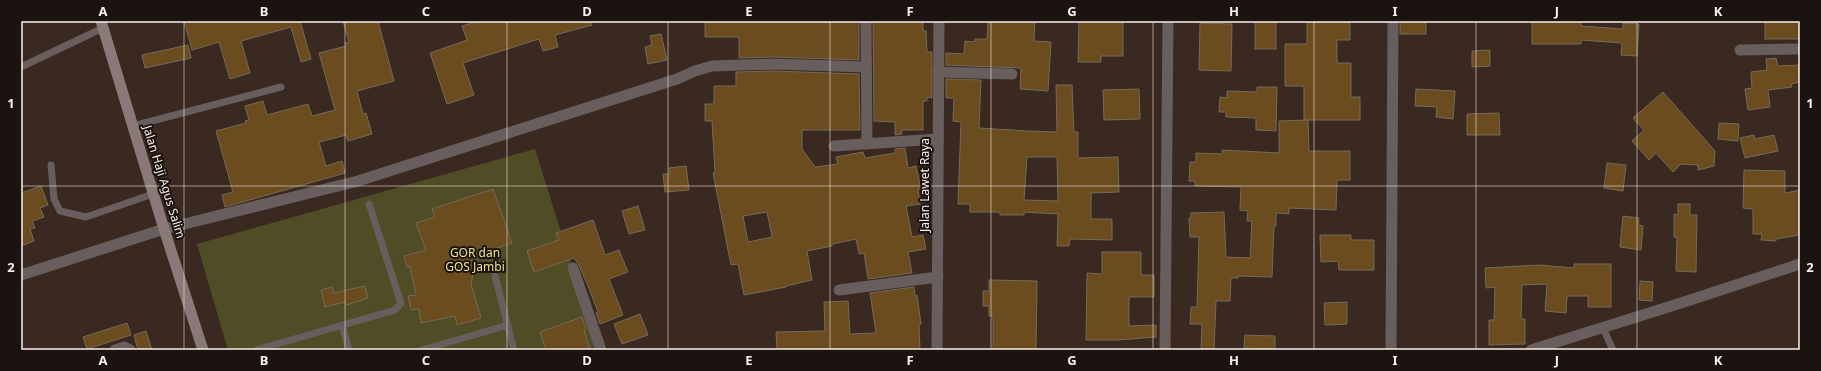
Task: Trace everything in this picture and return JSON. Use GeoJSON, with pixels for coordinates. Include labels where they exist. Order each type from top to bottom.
{"type":"FeatureCollection","features":[{"type":"Feature","properties":{"kind":"main road","name":"Jalan Haji Agus Salim"},"geometry":{"type":"LineString","coordinates":[[102,25],[153,194],[203,350]]}},
{"type":"Feature","properties":{"kind":"street"},"geometry":{"type":"LineString","coordinates":[[866,21],[867,144]]}},
{"type":"Feature","properties":{"kind":"street","name":"Jalan Lawet Raya"},"geometry":{"type":"LineString","coordinates":[[937,350],[939,21]]}},
{"type":"Feature","properties":{"kind":"street"},"geometry":{"type":"LineString","coordinates":[[1166,350],[1168,21]]}},
{"type":"Feature","properties":{"kind":"street"},"geometry":{"type":"LineString","coordinates":[[1391,350],[1393,21]]}},
{"type":"Feature","properties":{"kind":"street"},"geometry":{"type":"LineString","coordinates":[[1740,50],[1800,49]]}},
{"type":"Feature","properties":{"kind":"street"},"geometry":{"type":"LineString","coordinates":[[21,275],[164,229],[358,181],[670,82],[712,66],[774,64],[866,67]]}},
{"type":"Feature","properties":{"kind":"street"},"geometry":{"type":"LineString","coordinates":[[938,72],[1012,74]]}},
{"type":"Feature","properties":{"kind":"street"},"geometry":{"type":"LineString","coordinates":[[834,146],[938,139]]}},
{"type":"Feature","properties":{"kind":"street"},"geometry":{"type":"LineString","coordinates":[[1531,350],[1800,264]]}},
{"type":"Feature","properties":{"kind":"street"},"geometry":{"type":"LineString","coordinates":[[573,268],[600,350]]}},
{"type":"Feature","properties":{"kind":"street"},"geometry":{"type":"LineString","coordinates":[[839,290],[938,277]]}},
{"type":"Feature","properties":{"kind":"street"},"geometry":{"type":"LineString","coordinates":[[115,350],[124,347],[130,350]]}},
{"type":"Feature","properties":{"kind":"lane"},"geometry":{"type":"LineString","coordinates":[[21,67],[102,25]]}},
{"type":"Feature","properties":{"kind":"lane"},"geometry":{"type":"LineString","coordinates":[[133,126],[281,87]]}},
{"type":"Feature","properties":{"kind":"lane"},"geometry":{"type":"LineString","coordinates":[[51,165],[54,199],[60,211],[86,217],[153,194]]}},
{"type":"Feature","properties":{"kind":"lane"},"geometry":{"type":"LineString","coordinates":[[256,350],[395,310],[401,303],[369,204]]}},
{"type":"Feature","properties":{"kind":"lane"},"geometry":{"type":"LineString","coordinates":[[495,276],[514,350]]}},
{"type":"Feature","properties":{"kind":"lane"},"geometry":{"type":"LineString","coordinates":[[342,325],[349,350]]}},
{"type":"Feature","properties":{"kind":"lane"},"geometry":{"type":"LineString","coordinates":[[422,350],[508,325]]}},
{"type":"Feature","properties":{"kind":"lane"},"geometry":{"type":"LineString","coordinates":[[1603,328],[1613,350]]}},
{"type":"Feature","properties":{"kind":"green space","name":"GOR dan GOS Jambi"},"geometry":{"type":"Polygon","coordinates":[[[535,149],[598,350],[228,350],[197,244],[535,149]]]}},
{"type":"Feature","properties":{"kind":"building"},"geometry":{"type":"Polygon","coordinates":[[[184,21],[300,21],[311,59],[301,62],[291,27],[241,41],[250,73],[230,79],[219,42],[192,50],[184,21]]]}},
{"type":"Feature","properties":{"kind":"building"},"geometry":{"type":"Polygon","coordinates":[[[343,21],[378,21],[394,81],[357,91],[363,114],[366,113],[372,134],[348,141],[346,135],[319,142],[326,166],[342,161],[345,173],[225,207],[222,195],[233,192],[216,131],[246,123],[245,121],[249,120],[245,106],[263,101],[267,115],[308,104],[312,116],[335,110],[319,53],[346,46],[345,43],[349,42],[343,21]]]}},
{"type":"Feature","properties":{"kind":"building"},"geometry":{"type":"Polygon","coordinates":[[[479,21],[591,21],[592,25],[555,35],[558,47],[543,51],[539,39],[463,63],[474,95],[447,104],[430,53],[467,40],[462,26],[479,21]]]}},
{"type":"Feature","properties":{"kind":"building"},"geometry":{"type":"Polygon","coordinates":[[[705,21],[859,21],[859,60],[774,57],[739,58],[739,37],[705,37],[705,21]]]}},
{"type":"Feature","properties":{"kind":"building"},"geometry":{"type":"Polygon","coordinates":[[[873,21],[923,21],[923,31],[926,31],[927,52],[932,52],[932,98],[927,97],[927,101],[923,101],[923,130],[901,130],[902,134],[895,135],[895,122],[874,121],[873,21]]]}},
{"type":"Feature","properties":{"kind":"building"},"geometry":{"type":"Polygon","coordinates":[[[988,21],[1035,21],[1034,41],[1051,42],[1048,91],[1020,89],[1021,68],[946,65],[946,53],[964,54],[965,41],[975,42],[975,39],[987,39],[988,21]]]}},
{"type":"Feature","properties":{"kind":"building"},"geometry":{"type":"Polygon","coordinates":[[[1079,21],[1123,21],[1123,56],[1101,56],[1101,62],[1078,62],[1079,21]]]}},
{"type":"Feature","properties":{"kind":"building"},"geometry":{"type":"Polygon","coordinates":[[[1255,21],[1276,21],[1276,49],[1255,49],[1255,21]]]}},
{"type":"Feature","properties":{"kind":"building"},"geometry":{"type":"Polygon","coordinates":[[[1307,21],[1350,21],[1350,40],[1337,40],[1337,63],[1351,63],[1351,97],[1360,97],[1360,120],[1304,120],[1304,86],[1285,86],[1285,44],[1307,44],[1307,21]]]}},
{"type":"Feature","properties":{"kind":"building"},"geometry":{"type":"Polygon","coordinates":[[[1400,21],[1426,21],[1426,34],[1400,34],[1400,21]]]}},
{"type":"Feature","properties":{"kind":"building"},"geometry":{"type":"Polygon","coordinates":[[[1532,21],[1581,21],[1581,26],[1623,29],[1623,23],[1639,24],[1637,56],[1621,55],[1622,43],[1581,40],[1581,44],[1532,44],[1532,21]]]}},
{"type":"Feature","properties":{"kind":"building"},"geometry":{"type":"Polygon","coordinates":[[[1765,21],[1800,21],[1800,39],[1765,39],[1765,21]]]}},
{"type":"Feature","properties":{"kind":"building"},"geometry":{"type":"Polygon","coordinates":[[[1200,23],[1232,24],[1231,71],[1199,70],[1200,23]]]}},
{"type":"Feature","properties":{"kind":"building"},"geometry":{"type":"Polygon","coordinates":[[[661,34],[667,60],[648,64],[645,47],[652,45],[650,36],[661,34]]]}},
{"type":"Feature","properties":{"kind":"building"},"geometry":{"type":"Polygon","coordinates":[[[188,45],[191,58],[145,68],[142,55],[188,45]]]}},
{"type":"Feature","properties":{"kind":"building"},"geometry":{"type":"Polygon","coordinates":[[[1490,50],[1490,66],[1472,67],[1472,51],[1490,50]]]}},
{"type":"Feature","properties":{"kind":"building"},"geometry":{"type":"Polygon","coordinates":[[[1776,58],[1778,66],[1800,65],[1800,82],[1791,84],[1792,87],[1768,90],[1770,107],[1748,110],[1745,89],[1752,88],[1751,72],[1767,70],[1766,59],[1776,58]]]}},
{"type":"Feature","properties":{"kind":"building"},"geometry":{"type":"Polygon","coordinates":[[[774,71],[859,74],[860,130],[802,130],[802,149],[815,167],[838,164],[836,157],[863,152],[865,158],[895,153],[895,149],[905,148],[908,168],[916,166],[921,189],[918,189],[920,204],[906,206],[912,237],[923,235],[926,249],[908,252],[912,273],[868,279],[864,253],[859,254],[856,239],[807,251],[812,280],[786,287],[744,295],[738,264],[731,265],[713,173],[715,173],[712,121],[705,121],[705,104],[714,104],[714,86],[736,86],[736,72],[774,71]],[[767,212],[743,216],[748,242],[772,237],[767,212]]]}},
{"type":"Feature","properties":{"kind":"building"},"geometry":{"type":"Polygon","coordinates":[[[946,79],[981,80],[979,128],[1057,132],[1056,85],[1072,85],[1074,132],[1078,132],[1078,158],[1118,157],[1119,192],[1091,193],[1091,219],[1112,219],[1112,240],[1070,239],[1069,246],[1057,246],[1058,214],[1024,212],[1024,215],[1000,215],[1000,212],[970,212],[970,204],[958,204],[961,122],[953,121],[954,98],[946,98],[946,79]],[[1027,157],[1024,200],[1058,201],[1057,157],[1027,157]]]}},
{"type":"Feature","properties":{"kind":"building"},"geometry":{"type":"Polygon","coordinates":[[[1257,87],[1277,87],[1276,131],[1256,130],[1256,118],[1226,117],[1226,112],[1219,112],[1220,97],[1227,98],[1227,91],[1257,92],[1257,87]]]}},
{"type":"Feature","properties":{"kind":"building"},"geometry":{"type":"Polygon","coordinates":[[[1139,89],[1140,119],[1104,120],[1103,90],[1139,89]]]}},
{"type":"Feature","properties":{"kind":"building"},"geometry":{"type":"Polygon","coordinates":[[[1416,89],[1455,91],[1453,119],[1436,117],[1437,107],[1415,106],[1416,89]]]}},
{"type":"Feature","properties":{"kind":"building"},"geometry":{"type":"Polygon","coordinates":[[[1663,92],[1715,151],[1714,166],[1698,170],[1698,165],[1681,164],[1673,172],[1656,153],[1649,160],[1632,141],[1644,130],[1633,118],[1663,92]]]}},
{"type":"Feature","properties":{"kind":"building"},"geometry":{"type":"Polygon","coordinates":[[[1499,113],[1500,135],[1467,135],[1467,114],[1499,113]]]}},
{"type":"Feature","properties":{"kind":"building"},"geometry":{"type":"Polygon","coordinates":[[[1308,120],[1309,151],[1350,151],[1350,180],[1337,180],[1336,210],[1289,208],[1289,214],[1276,213],[1272,277],[1238,276],[1238,278],[1231,278],[1230,301],[1216,301],[1214,350],[1201,350],[1202,324],[1190,324],[1191,307],[1197,307],[1199,237],[1190,237],[1189,218],[1191,218],[1191,213],[1224,212],[1226,257],[1250,258],[1252,221],[1247,221],[1248,211],[1240,210],[1241,187],[1195,186],[1195,181],[1189,181],[1190,162],[1196,162],[1196,153],[1222,154],[1222,150],[1279,153],[1279,121],[1308,120]]]}},
{"type":"Feature","properties":{"kind":"building"},"geometry":{"type":"Polygon","coordinates":[[[1719,123],[1739,124],[1738,141],[1718,139],[1719,123]]]}},
{"type":"Feature","properties":{"kind":"building"},"geometry":{"type":"Polygon","coordinates":[[[1754,135],[1755,139],[1774,135],[1778,151],[1745,158],[1740,138],[1754,135]]]}},
{"type":"Feature","properties":{"kind":"building"},"geometry":{"type":"Polygon","coordinates":[[[1607,163],[1626,165],[1623,191],[1604,188],[1607,163]]]}},
{"type":"Feature","properties":{"kind":"building"},"geometry":{"type":"Polygon","coordinates":[[[686,166],[689,190],[665,192],[663,174],[670,174],[669,168],[686,166]]]}},
{"type":"Feature","properties":{"kind":"building"},"geometry":{"type":"Polygon","coordinates":[[[1744,170],[1785,171],[1785,193],[1800,190],[1800,235],[1776,239],[1776,241],[1761,240],[1762,234],[1753,234],[1753,209],[1743,208],[1744,170]]]}},
{"type":"Feature","properties":{"kind":"building"},"geometry":{"type":"Polygon","coordinates":[[[41,186],[48,205],[40,208],[44,217],[32,221],[35,228],[30,229],[34,241],[21,246],[21,193],[41,186]]]}},
{"type":"Feature","properties":{"kind":"building"},"geometry":{"type":"Polygon","coordinates":[[[493,189],[512,243],[477,255],[471,284],[481,318],[457,325],[455,316],[421,323],[419,309],[411,310],[408,296],[416,295],[410,266],[407,267],[404,256],[426,250],[416,223],[435,217],[432,209],[493,189]]]}},
{"type":"Feature","properties":{"kind":"building"},"geometry":{"type":"Polygon","coordinates":[[[1678,204],[1690,204],[1690,215],[1697,215],[1696,272],[1676,271],[1677,237],[1674,237],[1674,214],[1678,215],[1678,204]]]}},
{"type":"Feature","properties":{"kind":"building"},"geometry":{"type":"Polygon","coordinates":[[[638,206],[645,230],[629,234],[622,211],[638,206]]]}},
{"type":"Feature","properties":{"kind":"building"},"geometry":{"type":"Polygon","coordinates":[[[1623,216],[1639,218],[1638,225],[1643,226],[1641,250],[1620,247],[1623,216]]]}},
{"type":"Feature","properties":{"kind":"building"},"geometry":{"type":"Polygon","coordinates":[[[593,220],[605,255],[619,250],[628,272],[609,279],[623,315],[600,324],[596,313],[598,312],[588,286],[579,265],[574,258],[534,272],[527,251],[559,240],[556,233],[593,220]]]}},
{"type":"Feature","properties":{"kind":"building"},"geometry":{"type":"Polygon","coordinates":[[[1320,235],[1351,235],[1351,240],[1374,240],[1374,270],[1339,270],[1338,261],[1321,262],[1320,235]]]}},
{"type":"Feature","properties":{"kind":"building"},"geometry":{"type":"Polygon","coordinates":[[[1102,252],[1141,252],[1141,275],[1154,275],[1154,297],[1129,297],[1129,326],[1156,325],[1156,337],[1118,340],[1086,340],[1087,273],[1102,274],[1102,252]]]}},
{"type":"Feature","properties":{"kind":"building"},"geometry":{"type":"Polygon","coordinates":[[[1574,264],[1611,264],[1611,307],[1588,307],[1588,296],[1567,296],[1566,313],[1545,311],[1547,284],[1522,285],[1521,319],[1525,319],[1525,344],[1489,345],[1489,320],[1494,320],[1495,287],[1486,288],[1485,268],[1539,265],[1574,268],[1574,264]]]}},
{"type":"Feature","properties":{"kind":"building"},"geometry":{"type":"Polygon","coordinates":[[[989,280],[1037,281],[1036,350],[993,350],[993,316],[989,316],[989,306],[983,306],[983,291],[989,291],[989,280]]]}},
{"type":"Feature","properties":{"kind":"building"},"geometry":{"type":"Polygon","coordinates":[[[1640,281],[1653,282],[1652,301],[1639,300],[1640,281]]]}},
{"type":"Feature","properties":{"kind":"building"},"geometry":{"type":"Polygon","coordinates":[[[365,286],[368,298],[346,305],[345,302],[325,307],[321,290],[332,287],[334,293],[365,286]]]}},
{"type":"Feature","properties":{"kind":"building"},"geometry":{"type":"Polygon","coordinates":[[[914,287],[915,296],[917,295],[921,324],[919,325],[920,350],[777,350],[776,332],[825,331],[824,302],[848,301],[850,334],[876,333],[870,293],[914,287]]]}},
{"type":"Feature","properties":{"kind":"building"},"geometry":{"type":"Polygon","coordinates":[[[1347,302],[1347,324],[1325,325],[1324,303],[1347,302]]]}},
{"type":"Feature","properties":{"kind":"building"},"geometry":{"type":"Polygon","coordinates":[[[640,314],[648,335],[622,344],[614,324],[640,314]]]}},
{"type":"Feature","properties":{"kind":"building"},"geometry":{"type":"Polygon","coordinates":[[[582,317],[590,350],[546,350],[540,332],[582,317]]]}},
{"type":"Feature","properties":{"kind":"building"},"geometry":{"type":"Polygon","coordinates":[[[127,323],[131,335],[87,349],[83,337],[127,323]]]}},
{"type":"Feature","properties":{"kind":"building"},"geometry":{"type":"Polygon","coordinates":[[[146,331],[152,350],[138,350],[134,335],[146,331]]]}},
{"type":"Feature","properties":{"kind":"building"},"geometry":{"type":"Polygon","coordinates":[[[1245,335],[1275,336],[1275,349],[1244,348],[1245,335]]]}}]}
